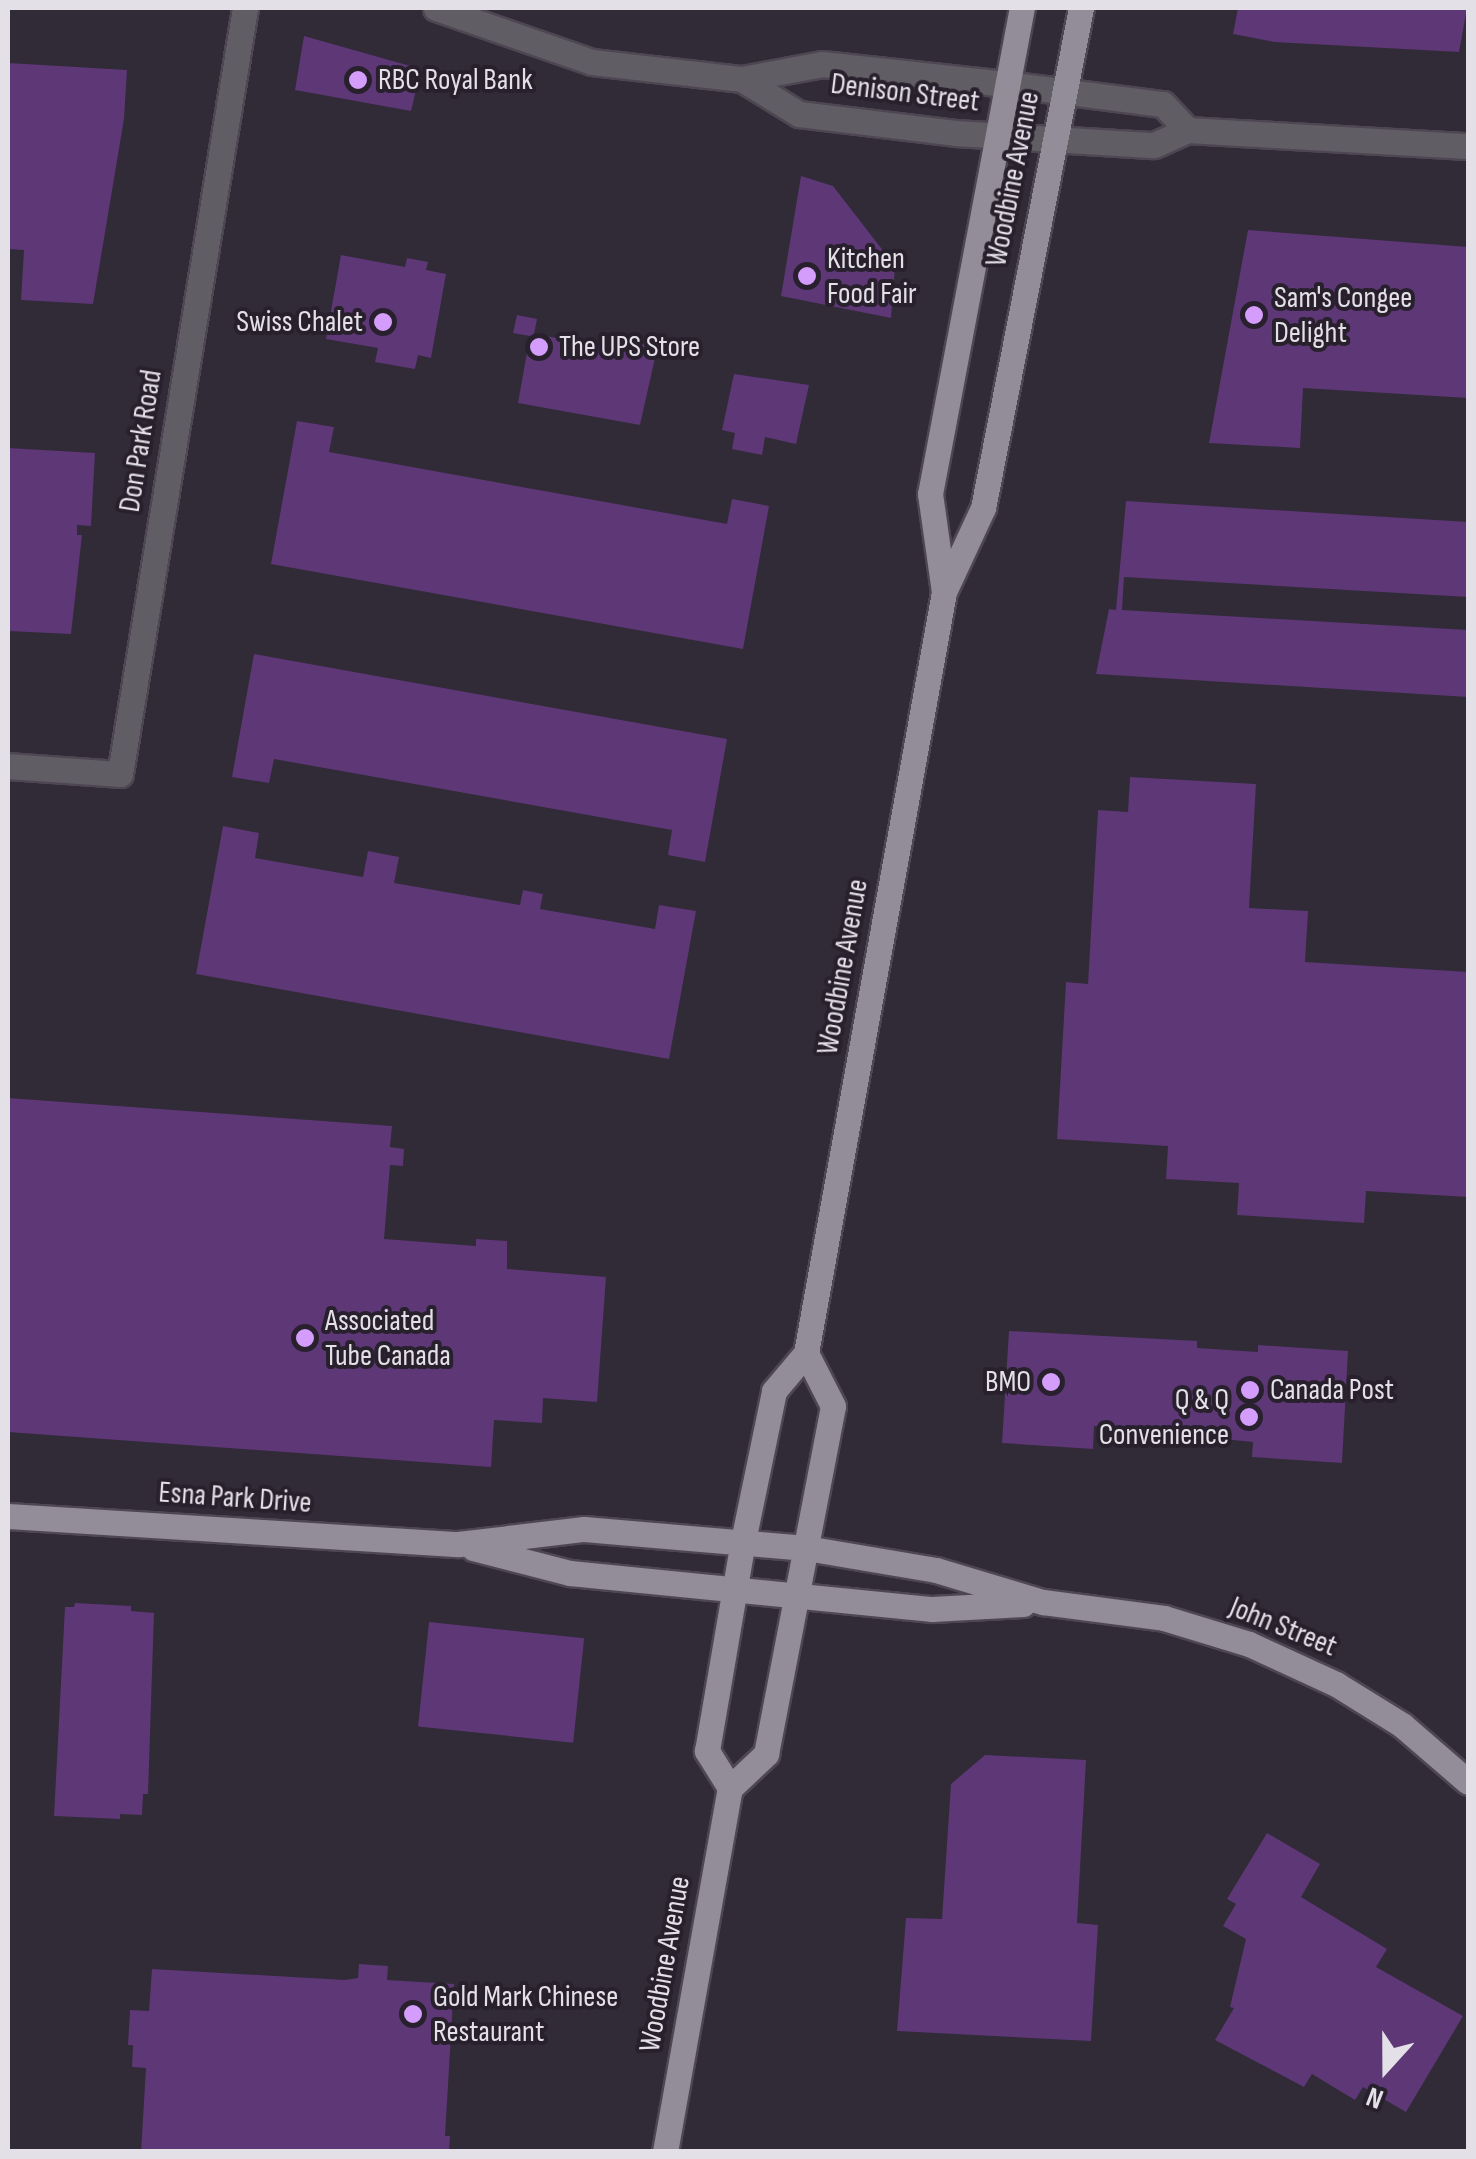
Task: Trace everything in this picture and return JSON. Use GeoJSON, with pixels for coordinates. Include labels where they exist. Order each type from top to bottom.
{"type":"FeatureCollection","features":[{"type":"Feature","properties":{"kind":"main road","name":"Woodbine Avenue"},"geometry":{"type":"LineString","coordinates":[[944,592],[930,494],[1022,8]]}},
{"type":"Feature","properties":{"kind":"main road","name":"Woodbine Avenue"},"geometry":{"type":"LineString","coordinates":[[665,2152],[730,1788],[707,1751],[743,1542],[774,1391],[806,1353],[944,592],[983,508],[1080,8]]}},
{"type":"Feature","properties":{"kind":"main road"},"geometry":{"type":"LineString","coordinates":[[730,1788],[766,1754],[833,1406],[806,1353]]}},
{"type":"Feature","properties":{"kind":"main road","name":"Esna Park Drive"},"geometry":{"type":"LineString","coordinates":[[8,1516],[458,1544],[584,1529],[743,1542]]}},
{"type":"Feature","properties":{"kind":"main road","name":"John Street"},"geometry":{"type":"LineString","coordinates":[[743,1542],[806,1548],[936,1570],[1043,1602],[1164,1618],[1249,1644],[1336,1684],[1386,1715],[1468,1782]]}},
{"type":"Feature","properties":{"kind":"main road","name":"Esna Park Drive"},"geometry":{"type":"LineString","coordinates":[[458,1544],[570,1573],[736,1588]]}},
{"type":"Feature","properties":{"kind":"main road","name":"John Street"},"geometry":{"type":"LineString","coordinates":[[736,1588],[932,1609],[1043,1602]]}},
{"type":"Feature","properties":{"kind":"street","name":"Don Park Road"},"geometry":{"type":"LineString","coordinates":[[8,766],[120,774],[245,8]]}},
{"type":"Feature","properties":{"kind":"street","name":"Denison Street"},"geometry":{"type":"LineString","coordinates":[[436,8],[592,62],[742,79],[822,64],[1006,84],[1163,104],[1186,130]]}},
{"type":"Feature","properties":{"kind":"street","name":"Denison Street"},"geometry":{"type":"LineString","coordinates":[[742,79],[799,114],[996,136],[1154,146],[1186,130],[1468,146]]}},
{"type":"Feature","properties":{"kind":"building"},"geometry":{"type":"Polygon","coordinates":[[[1238,8],[1467,8],[1459,52],[1274,42],[1233,34],[1238,8]]]}},
{"type":"Feature","properties":{"kind":"building","name":"RBC Royal Bank"},"geometry":{"type":"Polygon","coordinates":[[[304,36],[421,69],[411,111],[295,90],[304,36]]]}},
{"type":"Feature","properties":{"kind":"building"},"geometry":{"type":"Polygon","coordinates":[[[8,63],[127,70],[124,119],[93,304],[21,300],[24,250],[8,249],[8,63]]]}},
{"type":"Feature","properties":{"kind":"building"},"geometry":{"type":"Polygon","coordinates":[[[801,176],[833,186],[895,266],[891,318],[781,296],[801,176]]]}},
{"type":"Feature","properties":{"kind":"building"},"geometry":{"type":"Polygon","coordinates":[[[1248,230],[1468,247],[1468,398],[1303,388],[1300,448],[1209,443],[1248,230]]]}},
{"type":"Feature","properties":{"kind":"building","name":"Swiss Chalet"},"geometry":{"type":"Polygon","coordinates":[[[341,255],[405,267],[407,258],[428,262],[426,270],[446,274],[431,358],[418,355],[415,369],[375,362],[378,348],[326,339],[341,255]]]}},
{"type":"Feature","properties":{"kind":"building"},"geometry":{"type":"Polygon","coordinates":[[[517,315],[537,319],[534,334],[638,352],[641,337],[659,340],[640,425],[518,403],[530,336],[513,333],[517,315]]]}},
{"type":"Feature","properties":{"kind":"building"},"geometry":{"type":"Polygon","coordinates":[[[734,374],[809,385],[796,444],[765,437],[762,455],[732,449],[735,433],[722,430],[734,374]]]}},
{"type":"Feature","properties":{"kind":"building"},"geometry":{"type":"Polygon","coordinates":[[[297,421],[334,427],[329,452],[727,524],[732,499],[769,506],[743,649],[271,564],[297,421]]]}},
{"type":"Feature","properties":{"kind":"building"},"geometry":{"type":"Polygon","coordinates":[[[8,448],[95,453],[91,526],[77,525],[77,535],[82,535],[71,634],[8,631],[8,448]]]}},
{"type":"Feature","properties":{"kind":"building"},"geometry":{"type":"Polygon","coordinates":[[[1126,501],[1468,522],[1468,597],[1124,577],[1122,610],[1468,630],[1468,697],[1096,674],[1109,609],[1116,610],[1126,501]]]}},
{"type":"Feature","properties":{"kind":"building"},"geometry":{"type":"Polygon","coordinates":[[[254,654],[727,739],[705,862],[668,855],[672,830],[274,759],[269,783],[232,777],[254,654]]]}},
{"type":"Feature","properties":{"kind":"building"},"geometry":{"type":"Polygon","coordinates":[[[1130,777],[1256,784],[1249,908],[1308,911],[1305,962],[1468,972],[1468,1197],[1366,1191],[1364,1223],[1237,1215],[1239,1183],[1166,1179],[1168,1146],[1057,1139],[1066,982],[1088,984],[1098,810],[1128,812],[1130,777]]]}},
{"type":"Feature","properties":{"kind":"building"},"geometry":{"type":"Polygon","coordinates":[[[223,826],[259,833],[255,858],[363,877],[368,851],[399,857],[394,883],[520,905],[523,890],[543,894],[540,909],[655,929],[659,905],[696,911],[669,1059],[196,974],[223,826]]]}},
{"type":"Feature","properties":{"kind":"building","name":"Associated Tube Canada"},"geometry":{"type":"Polygon","coordinates":[[[8,1098],[392,1126],[390,1147],[404,1149],[403,1166],[390,1165],[384,1239],[476,1246],[476,1239],[507,1241],[507,1269],[606,1277],[597,1402],[543,1398],[542,1423],[494,1420],[491,1467],[8,1432],[8,1098]]]}},
{"type":"Feature","properties":{"kind":"building"},"geometry":{"type":"Polygon","coordinates":[[[1009,1331],[1197,1341],[1197,1348],[1258,1352],[1258,1345],[1348,1351],[1342,1463],[1252,1457],[1253,1442],[1094,1426],[1093,1449],[1002,1443],[1009,1331]]]}},
{"type":"Feature","properties":{"kind":"building"},"geometry":{"type":"Polygon","coordinates":[[[75,1603],[131,1606],[131,1611],[154,1613],[148,1794],[143,1794],[142,1815],[120,1814],[120,1819],[54,1816],[65,1607],[74,1607],[75,1603]]]}},
{"type":"Feature","properties":{"kind":"building"},"geometry":{"type":"Polygon","coordinates":[[[429,1622],[584,1638],[573,1743],[418,1726],[429,1622]]]}},
{"type":"Feature","properties":{"kind":"building"},"geometry":{"type":"Polygon","coordinates":[[[985,1755],[1086,1760],[1077,1923],[1098,1925],[1091,2041],[897,2031],[906,1918],[942,1919],[951,1784],[985,1755]]]}},
{"type":"Feature","properties":{"kind":"building"},"geometry":{"type":"Polygon","coordinates":[[[1267,1833],[1320,1864],[1301,1897],[1387,1949],[1376,1967],[1463,2016],[1406,2112],[1363,2087],[1355,2100],[1312,2074],[1304,2087],[1215,2040],[1234,2008],[1230,2007],[1246,1939],[1223,1926],[1236,1904],[1227,1899],[1267,1833]]]}},
{"type":"Feature","properties":{"kind":"building"},"geometry":{"type":"Polygon","coordinates":[[[359,1964],[388,1966],[387,1980],[454,1984],[445,2136],[450,2136],[449,2152],[141,2152],[146,2068],[132,2067],[133,2045],[128,2045],[130,2010],[149,2011],[152,1969],[345,1980],[358,1978],[359,1964]]]}},
{"type":"Feature","properties":{"kind":"place","name":"RBC Royal Bank"},"geometry":{"type":"Point","coordinates":[358,80]}},
{"type":"Feature","properties":{"kind":"place","name":"Kitchen Food Fair"},"geometry":{"type":"Point","coordinates":[807,276]}},
{"type":"Feature","properties":{"kind":"place","name":"Sam's Congee Delight"},"geometry":{"type":"Point","coordinates":[1254,315]}},
{"type":"Feature","properties":{"kind":"place","name":"Swiss Chalet"},"geometry":{"type":"Point","coordinates":[383,322]}},
{"type":"Feature","properties":{"kind":"place","name":"The UPS Store"},"geometry":{"type":"Point","coordinates":[539,347]}},
{"type":"Feature","properties":{"kind":"place","name":"Associated Tube Canada"},"geometry":{"type":"Point","coordinates":[305,1338]}},
{"type":"Feature","properties":{"kind":"place","name":"BMO"},"geometry":{"type":"Point","coordinates":[1051,1382]}},
{"type":"Feature","properties":{"kind":"place","name":"Canada Post"},"geometry":{"type":"Point","coordinates":[1250,1390]}},
{"type":"Feature","properties":{"kind":"place","name":"Q & Q Convenience"},"geometry":{"type":"Point","coordinates":[1249,1417]}},
{"type":"Feature","properties":{"kind":"place","name":"Gold Mark Chinese Restaurant"},"geometry":{"type":"Point","coordinates":[413,2014]}}]}
